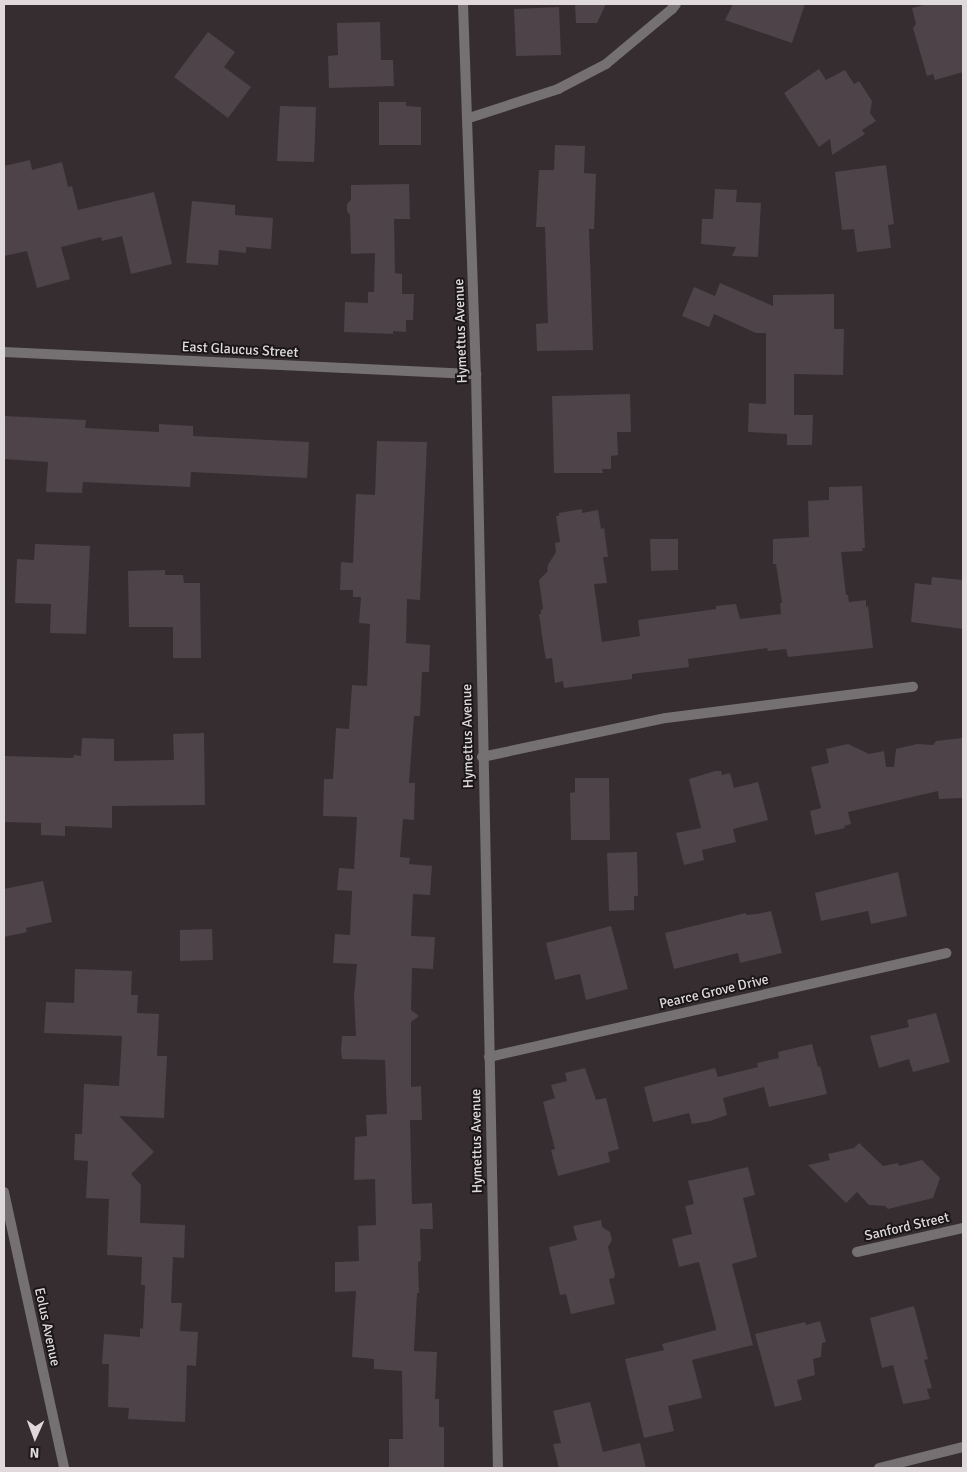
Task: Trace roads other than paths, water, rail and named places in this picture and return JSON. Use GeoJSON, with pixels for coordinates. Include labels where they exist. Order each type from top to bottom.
{"type":"FeatureCollection","features":[{"type":"Feature","properties":{"kind":"street","name":"Hymettus Avenue"},"geometry":{"type":"LineString","coordinates":[[463,4],[469,118],[476,374],[482,757],[498,1468]]}},
{"type":"Feature","properties":{"kind":"street"},"geometry":{"type":"LineString","coordinates":[[469,118],[558,89],[606,64],[672,10],[676,4]]}},
{"type":"Feature","properties":{"kind":"street","name":"East Glaucus Street"},"geometry":{"type":"LineString","coordinates":[[4,352],[476,374]]}},
{"type":"Feature","properties":{"kind":"street"},"geometry":{"type":"LineString","coordinates":[[482,757],[666,718],[913,687]]}},
{"type":"Feature","properties":{"kind":"street","name":"Pearce Grove Drive"},"geometry":{"type":"LineString","coordinates":[[489,1057],[946,953]]}},
{"type":"Feature","properties":{"kind":"street","name":"Eolus Avenue"},"geometry":{"type":"LineString","coordinates":[[4,1192],[64,1468]]}},
{"type":"Feature","properties":{"kind":"street","name":"Sanford Street"},"geometry":{"type":"LineString","coordinates":[[857,1252],[963,1228]]}},
{"type":"Feature","properties":{"kind":"street"},"geometry":{"type":"LineString","coordinates":[[879,1468],[963,1447]]}}]}
